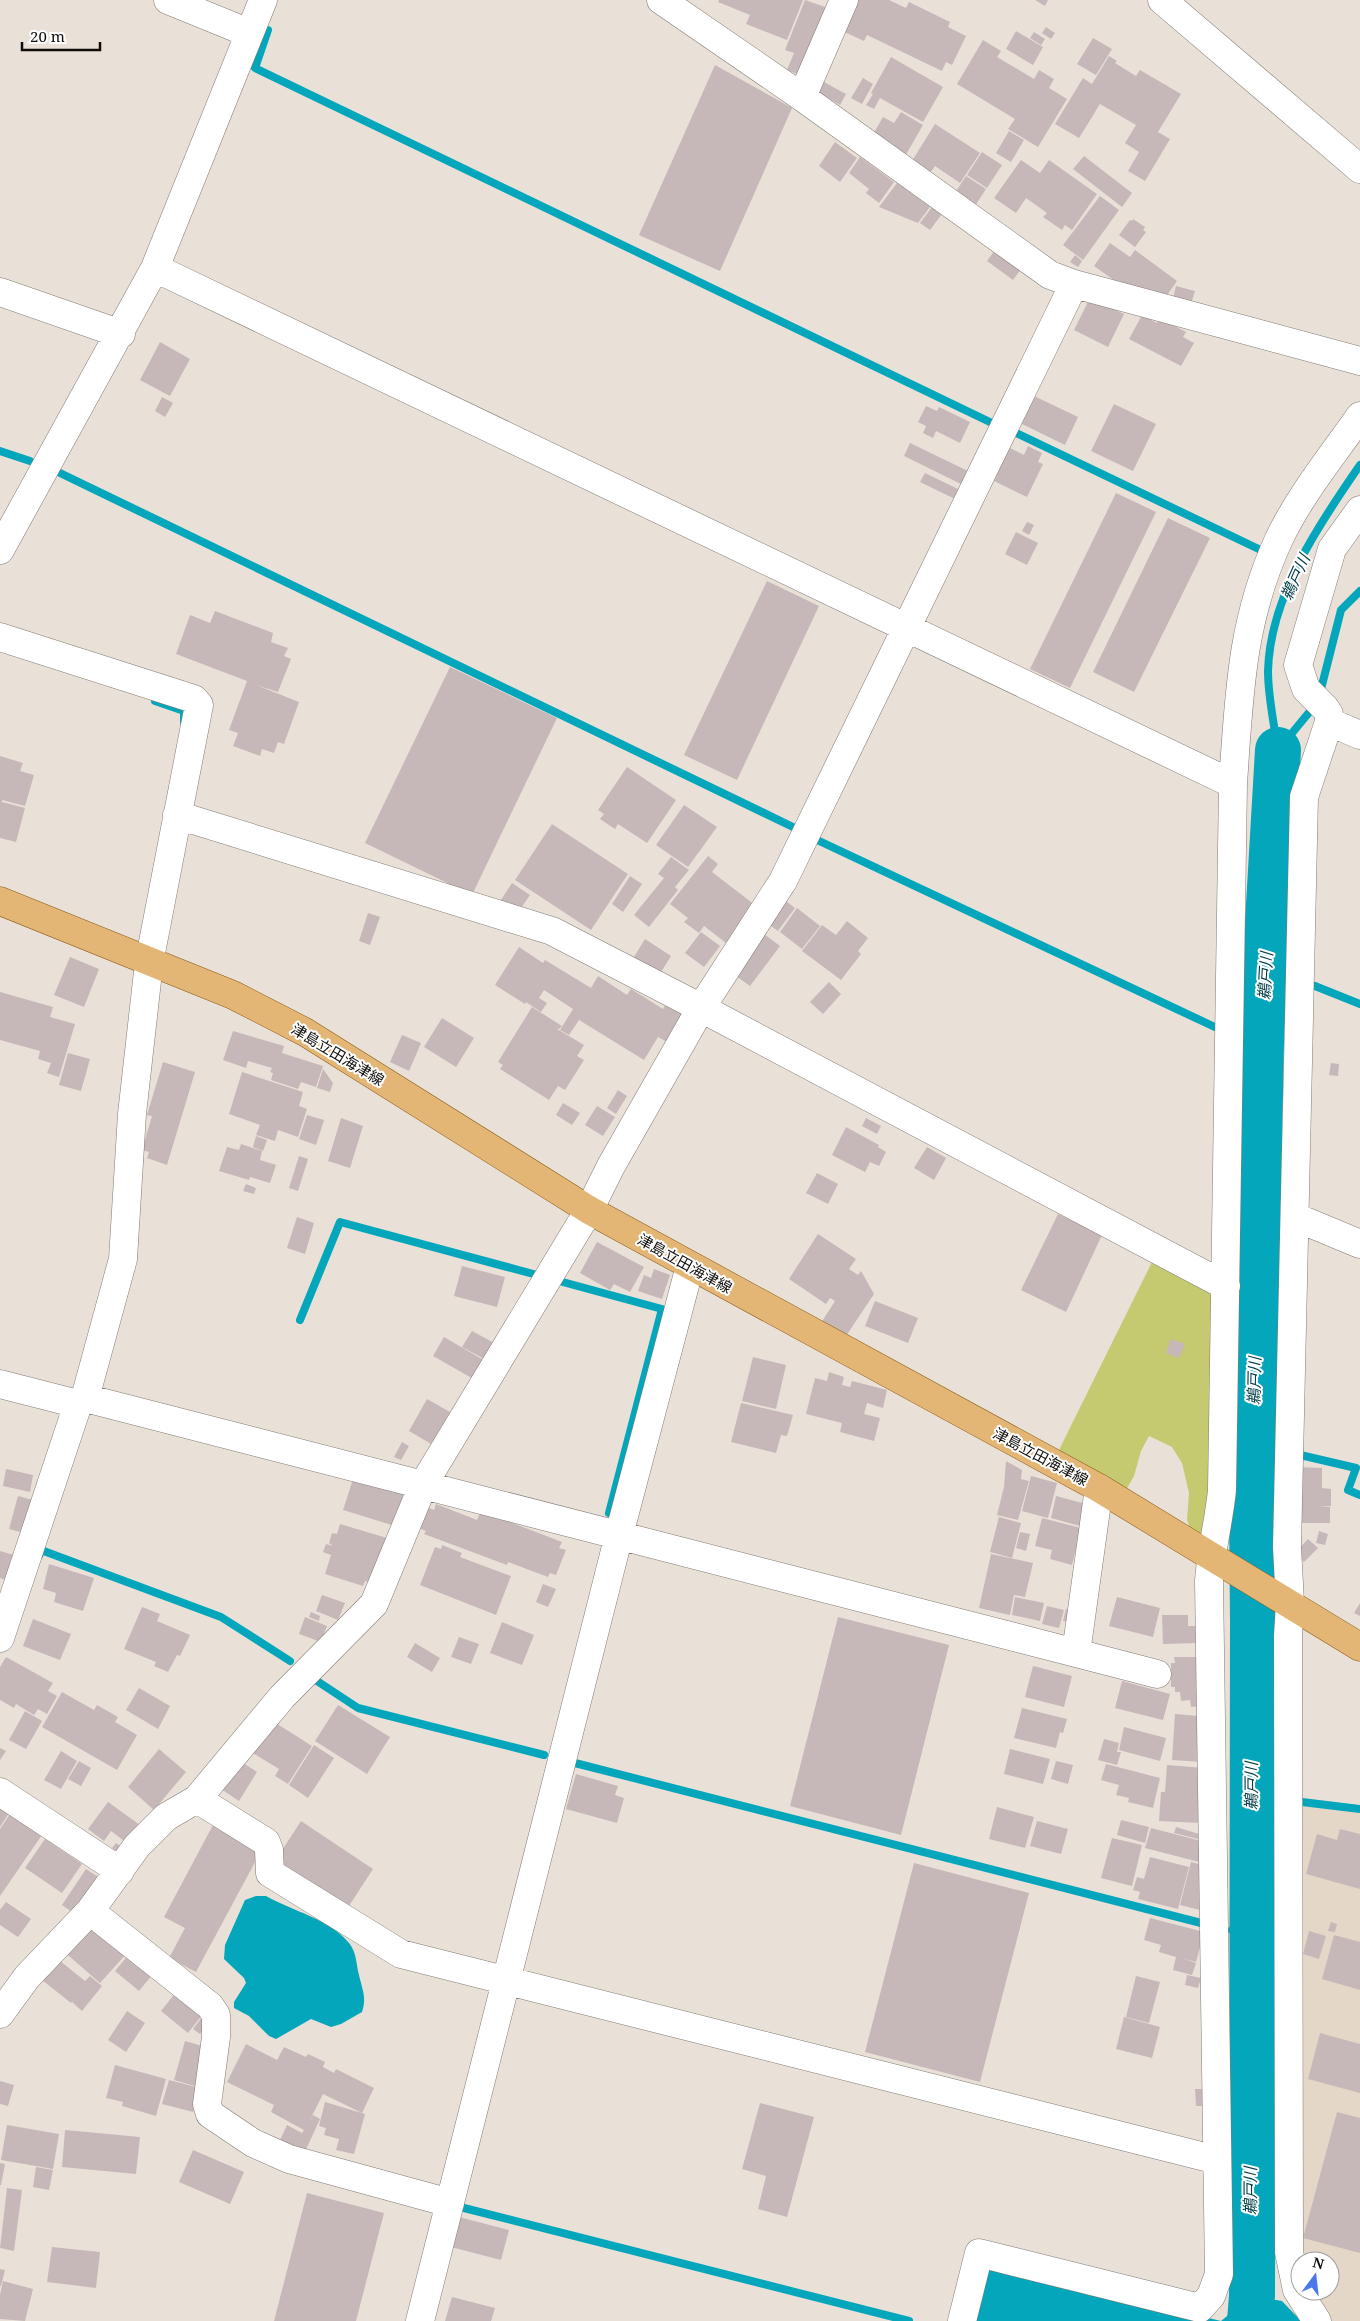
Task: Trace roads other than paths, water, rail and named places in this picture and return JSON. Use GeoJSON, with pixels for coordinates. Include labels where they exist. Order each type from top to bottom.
{"type":"FeatureCollection","features":[{"type":"Feature","properties":{"kind":"main road","name":"津島立田海津線"},"geometry":{"type":"LineString","coordinates":[[0,901],[149,963],[233,995],[305,1032],[589,1210],[1099,1488],[1360,1647]]}},
{"type":"Feature","properties":{"kind":"street"},"geometry":{"type":"LineString","coordinates":[[168,0],[249,32]]}},
{"type":"Feature","properties":{"kind":"street"},"geometry":{"type":"LineString","coordinates":[[0,550],[156,268],[263,0]]}},
{"type":"Feature","properties":{"kind":"street"},"geometry":{"type":"LineString","coordinates":[[660,0],[802,97],[1050,275],[1074,284],[1360,361]]}},
{"type":"Feature","properties":{"kind":"street"},"geometry":{"type":"LineString","coordinates":[[802,97],[844,0]]}},
{"type":"Feature","properties":{"kind":"street"},"geometry":{"type":"LineString","coordinates":[[1162,0],[1360,169]]}},
{"type":"Feature","properties":{"kind":"street"},"geometry":{"type":"LineString","coordinates":[[156,268],[1232,784]]}},
{"type":"Feature","properties":{"kind":"street"},"geometry":{"type":"LineString","coordinates":[[0,2014],[27,1977],[90,1911],[137,1846],[166,1817],[197,1799],[282,1697],[374,1604],[423,1485],[589,1210],[611,1166],[702,1008],[783,880],[1074,284]]}},
{"type":"Feature","properties":{"kind":"street"},"geometry":{"type":"LineString","coordinates":[[0,292],[120,334]]}},
{"type":"Feature","properties":{"kind":"street"},"geometry":{"type":"LineString","coordinates":[[962,2321],[979,2253],[1200,2308],[1211,2296],[1218,2274],[1209,1581],[1215,1558],[1222,1490],[1232,784],[1240,674],[1248,628],[1258,594],[1279,540],[1296,508],[1360,416]]}},
{"type":"Feature","properties":{"kind":"street"},"geometry":{"type":"LineString","coordinates":[[1360,510],[1332,549],[1298,665],[1306,689],[1327,715],[1360,735]]}},
{"type":"Feature","properties":{"kind":"street"},"geometry":{"type":"LineString","coordinates":[[0,637],[194,699],[199,705],[149,963],[132,1114],[123,1259],[82,1401],[0,1638]]}},
{"type":"Feature","properties":{"kind":"street"},"geometry":{"type":"LineString","coordinates":[[1317,2321],[1297,2290],[1289,2252],[1288,1636],[1290,1604],[1287,1547],[1304,797],[1327,715]]}},
{"type":"Feature","properties":{"kind":"street"},"geometry":{"type":"LineString","coordinates":[[177,815],[552,931],[702,1008],[1226,1286]]}},
{"type":"Feature","properties":{"kind":"street"},"geometry":{"type":"LineString","coordinates":[[1295,1217],[1360,1244]]}},
{"type":"Feature","properties":{"kind":"street"},"geometry":{"type":"LineString","coordinates":[[420,2321],[619,1535],[690,1266]]}},
{"type":"Feature","properties":{"kind":"street"},"geometry":{"type":"LineString","coordinates":[[0,1384],[82,1401],[423,1485],[1157,1674]]}},
{"type":"Feature","properties":{"kind":"street"},"geometry":{"type":"LineString","coordinates":[[1076,1653],[1099,1488]]}},
{"type":"Feature","properties":{"kind":"street"},"geometry":{"type":"LineString","coordinates":[[0,1792],[120,1871]]}},
{"type":"Feature","properties":{"kind":"street"},"geometry":{"type":"LineString","coordinates":[[197,1799],[266,1842],[269,1850],[270,1873],[385,1946],[401,1954],[1217,2160]]}},
{"type":"Feature","properties":{"kind":"street"},"geometry":{"type":"LineString","coordinates":[[90,1911],[210,2006],[216,2015],[216,2037],[207,2104],[210,2114],[253,2143],[289,2160],[450,2203]]}},
{"type":"Feature","properties":{"kind":"water"},"geometry":{"type":"Polygon","coordinates":[[[256,1896],[266,1896],[310,1916],[332,1928],[349,1943],[355,1955],[364,1993],[362,2012],[341,2024],[331,2027],[311,2019],[276,2039],[269,2036],[249,2016],[234,2008],[234,2002],[246,1983],[244,1978],[224,1959],[225,1945],[245,1900],[256,1896]]]}},
{"type":"Feature","properties":{"kind":"water"},"geometry":{"type":"Polygon","coordinates":[[[995,2267],[1221,2321],[974,2321],[986,2270],[995,2267]]]}},
{"type":"Feature","properties":{"kind":"water"},"geometry":{"type":"Polygon","coordinates":[[[1234,2293],[1282,2301],[1301,2321],[1221,2321],[1232,2312],[1234,2293]]]}},
{"type":"Feature","properties":{"kind":"waterway"},"geometry":{"type":"LineString","coordinates":[[268,30],[255,68],[994,424]]}},
{"type":"Feature","properties":{"kind":"waterway"},"geometry":{"type":"LineString","coordinates":[[1012,431],[1267,553]]}},
{"type":"Feature","properties":{"kind":"waterway"},"geometry":{"type":"LineString","coordinates":[[0,451],[30,461]]}},
{"type":"Feature","properties":{"kind":"waterway","name":"鵜戸川"},"geometry":{"type":"LineString","coordinates":[[1278,750],[1268,681],[1271,643],[1277,615],[1287,588],[1313,536],[1360,465]]}},
{"type":"Feature","properties":{"kind":"waterway"},"geometry":{"type":"LineString","coordinates":[[60,473],[795,828]]}},
{"type":"Feature","properties":{"kind":"waterway"},"geometry":{"type":"LineString","coordinates":[[1320,693],[1341,610],[1360,591]]}},
{"type":"Feature","properties":{"kind":"waterway"},"geometry":{"type":"LineString","coordinates":[[155,701],[184,711],[184,722]]}},
{"type":"Feature","properties":{"kind":"waterway"},"geometry":{"type":"LineString","coordinates":[[1278,750],[1316,704]]}},
{"type":"Feature","properties":{"kind":"waterway","name":"鵜戸川"},"geometry":{"type":"LineString","coordinates":[[1250,2321],[1252,2296],[1252,1509],[1261,1042],[1278,750]]}},
{"type":"Feature","properties":{"kind":"waterway"},"geometry":{"type":"LineString","coordinates":[[815,839],[1219,1029]]}},
{"type":"Feature","properties":{"kind":"waterway"},"geometry":{"type":"LineString","coordinates":[[1315,986],[1360,1004]]}},
{"type":"Feature","properties":{"kind":"waterway"},"geometry":{"type":"LineString","coordinates":[[1252,1041],[1261,1042]]}},
{"type":"Feature","properties":{"kind":"waterway"},"geometry":{"type":"LineString","coordinates":[[300,1320],[340,1222],[537,1275]]}},
{"type":"Feature","properties":{"kind":"waterway"},"geometry":{"type":"LineString","coordinates":[[559,1281],[662,1309],[609,1513]]}},
{"type":"Feature","properties":{"kind":"waterway"},"geometry":{"type":"LineString","coordinates":[[1235,1293],[1256,1297]]}},
{"type":"Feature","properties":{"kind":"waterway"},"geometry":{"type":"LineString","coordinates":[[1296,1454],[1356,1468],[1348,1490],[1360,1495]]}},
{"type":"Feature","properties":{"kind":"waterway"},"geometry":{"type":"LineString","coordinates":[[39,1556],[41,1550],[221,1617],[290,1661]]}},
{"type":"Feature","properties":{"kind":"waterway"},"geometry":{"type":"LineString","coordinates":[[317,1681],[358,1708],[544,1755]]}},
{"type":"Feature","properties":{"kind":"waterway"},"geometry":{"type":"LineString","coordinates":[[571,1762],[1205,1924]]}},
{"type":"Feature","properties":{"kind":"waterway"},"geometry":{"type":"LineString","coordinates":[[1302,1802],[1360,1809]]}},
{"type":"Feature","properties":{"kind":"waterway"},"geometry":{"type":"LineString","coordinates":[[1232,1930],[1253,1936]]}},
{"type":"Feature","properties":{"kind":"waterway"},"geometry":{"type":"LineString","coordinates":[[460,2207],[909,2321]]}}]}
